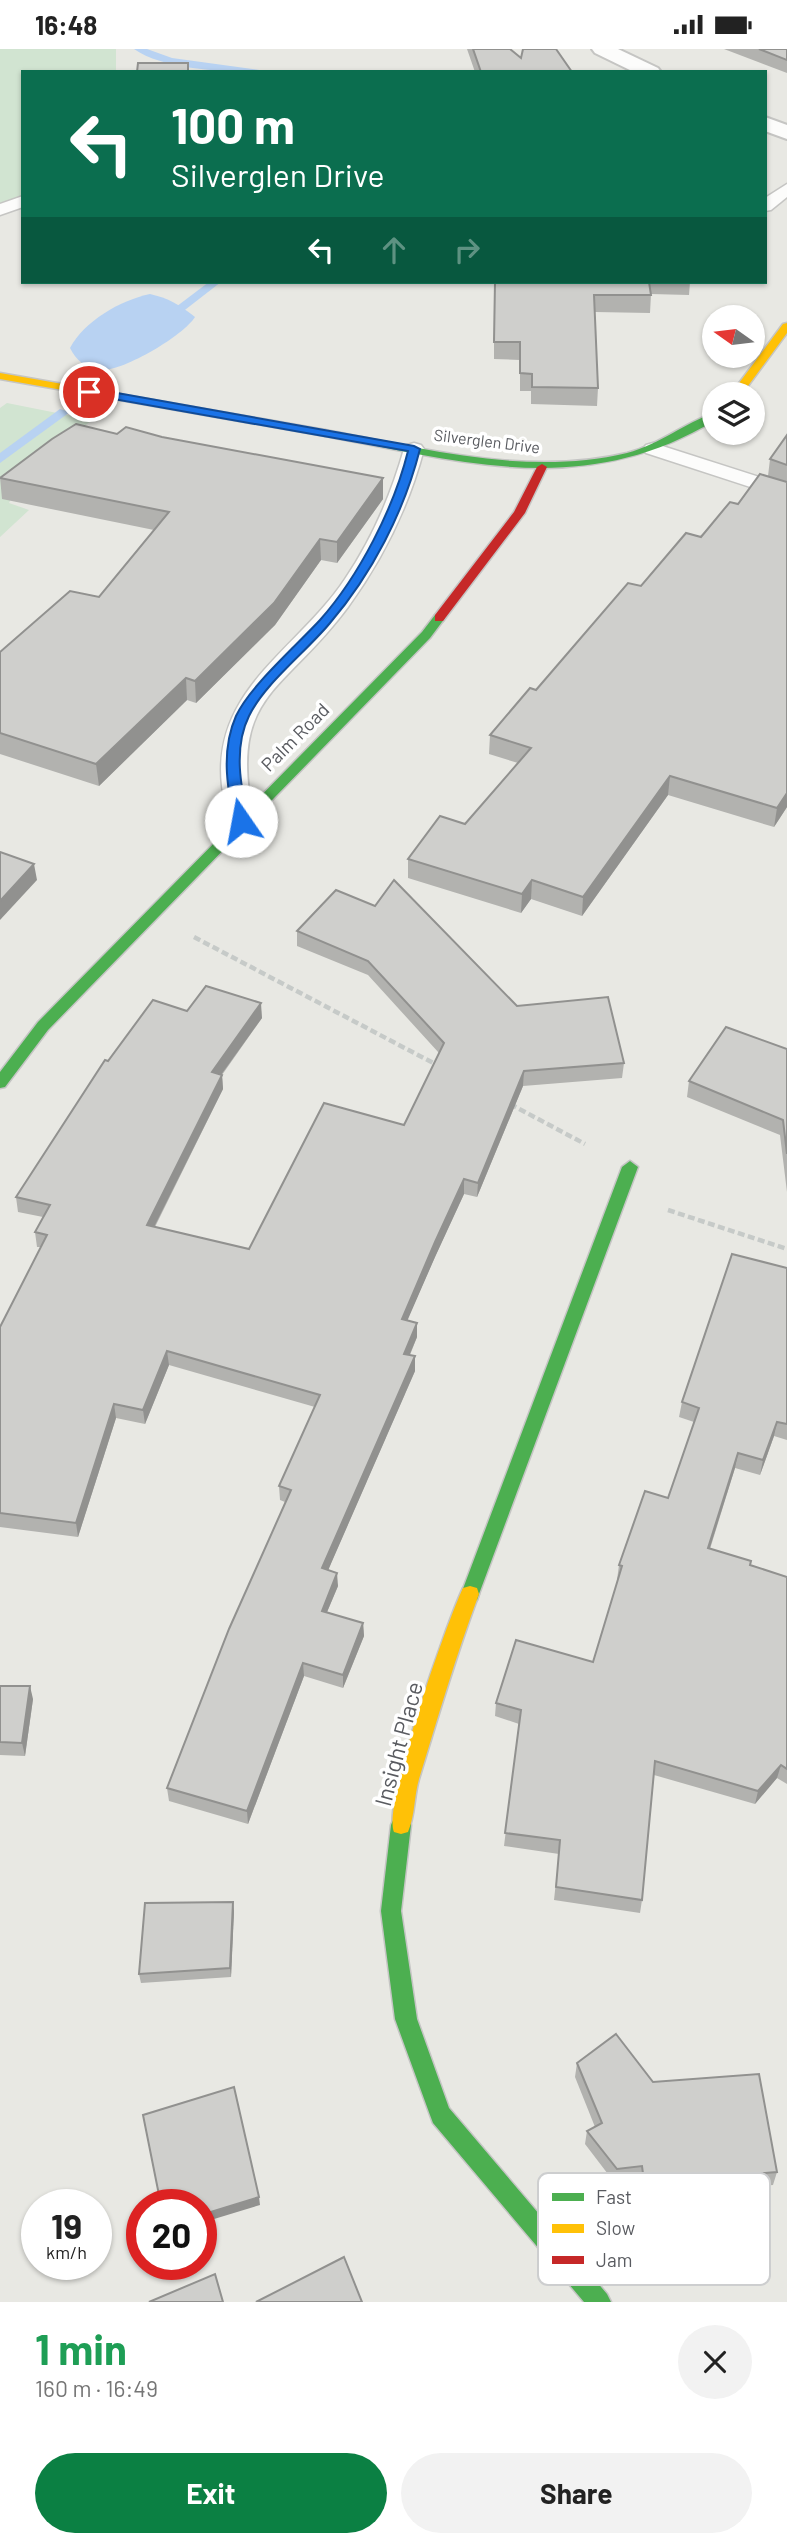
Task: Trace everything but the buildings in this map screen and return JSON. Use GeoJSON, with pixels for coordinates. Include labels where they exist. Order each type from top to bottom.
{"type":"FeatureCollection","features":[{"type":"Feature","properties":{"kind":"street"},"geometry":{"type":"LineString","coordinates":[[602,49],[648,70]]}},
{"type":"Feature","properties":{"kind":"street"},"geometry":{"type":"LineString","coordinates":[[767,124],[787,133]]}},
{"type":"Feature","properties":{"kind":"street"},"geometry":{"type":"LineString","coordinates":[[746,382],[787,326]]}},
{"type":"Feature","properties":{"kind":"street","name":"Silverglen Drive"},"geometry":{"type":"LineString","coordinates":[[0,376],[414,449],[542,467],[593,463],[653,449],[702,424]]}},
{"type":"Feature","properties":{"kind":"street","name":"Palm Road"},"geometry":{"type":"LineString","coordinates":[[0,1083],[43,1026],[426,635],[519,513],[542,467]]}},
{"type":"Feature","properties":{"kind":"street","name":"Insight Place"},"geometry":{"type":"LineString","coordinates":[[538,2231],[441,2115],[406,2019],[391,1911],[404,1797],[449,1649],[630,1167]]}},
{"type":"Feature","properties":{"kind":"street","name":"Insight Place"},"geometry":{"type":"LineString","coordinates":[[584,2285],[598,2302]]}},
{"type":"Feature","properties":{"kind":"lane"},"geometry":{"type":"LineString","coordinates":[[767,205],[787,189]]}},
{"type":"Feature","properties":{"kind":"lane"},"geometry":{"type":"LineString","coordinates":[[0,210],[21,202]]}},
{"type":"Feature","properties":{"kind":"lane"},"geometry":{"type":"LineString","coordinates":[[241,821],[234,787],[234,743],[243,715],[265,686],[327,619],[371,556],[405,488],[414,449]]}},
{"type":"Feature","properties":{"kind":"lane"},"geometry":{"type":"LineString","coordinates":[[653,449],[787,493]]}},
{"type":"Feature","properties":{"kind":"path"},"geometry":{"type":"LineString","coordinates":[[153,915],[446,1070]]}},
{"type":"Feature","properties":{"kind":"path"},"geometry":{"type":"LineString","coordinates":[[507,1103],[630,1167]]}},
{"type":"Feature","properties":{"kind":"path"},"geometry":{"type":"LineString","coordinates":[[618,1193],[787,1249]]}},
{"type":"Feature","properties":{"kind":"green space"},"geometry":{"type":"Polygon","coordinates":[[[0,49],[116,49],[116,70],[21,70],[21,200],[0,208],[0,49]]]}},
{"type":"Feature","properties":{"kind":"green space"},"geometry":{"type":"Polygon","coordinates":[[[7,403],[92,420],[22,477],[9,503],[29,510],[0,537],[0,408],[7,403]]]}},
{"type":"Feature","properties":{"kind":"water"},"geometry":{"type":"Polygon","coordinates":[[[150,294],[174,303],[195,317],[165,343],[137,359],[110,369],[95,369],[75,356],[70,348],[84,329],[104,313],[127,301],[150,294]]]}},
{"type":"Feature","properties":{"kind":"waterway"},"geometry":{"type":"LineString","coordinates":[[139,49],[170,61],[252,70]]}},
{"type":"Feature","properties":{"kind":"waterway"},"geometry":{"type":"LineString","coordinates":[[164,321],[213,284]]}},
{"type":"Feature","properties":{"kind":"waterway"},"geometry":{"type":"LineString","coordinates":[[0,459],[64,412]]}},
{"type":"Feature","properties":{"kind":"traffic: fast"},"geometry":{"type":"LineString","coordinates":[[325,433],[476,460],[552,465],[590,463],[639,453],[702,423]]}},
{"type":"Feature","properties":{"kind":"traffic: fast"},"geometry":{"type":"LineString","coordinates":[[0,1083],[43,1026],[426,635],[439,618]]}},
{"type":"Feature","properties":{"kind":"traffic: fast"},"geometry":{"type":"LineString","coordinates":[[470,1594],[630,1167]]}},
{"type":"Feature","properties":{"kind":"traffic: fast"},"geometry":{"type":"LineString","coordinates":[[401,1825],[391,1911],[406,2019],[441,2115],[538,2230]]}},
{"type":"Feature","properties":{"kind":"traffic: fast"},"geometry":{"type":"LineString","coordinates":[[585,2285],[599,2302]]}},
{"type":"Feature","properties":{"kind":"traffic: slow"},"geometry":{"type":"LineString","coordinates":[[745,382],[787,326]]}},
{"type":"Feature","properties":{"kind":"traffic: slow"},"geometry":{"type":"LineString","coordinates":[[0,376],[325,433]]}},
{"type":"Feature","properties":{"kind":"traffic: slow"},"geometry":{"type":"LineString","coordinates":[[401,1825],[404,1797],[449,1649],[470,1594]]}},
{"type":"Feature","properties":{"kind":"traffic: jam"},"geometry":{"type":"LineString","coordinates":[[439,618],[519,513],[542,467]]}},
{"type":"Feature","properties":{"kind":"route"},"geometry":{"type":"LineString","coordinates":[[89,392],[414,449],[405,488],[371,556],[327,619],[265,686],[243,715],[234,743],[234,787],[241,821]]}}]}
